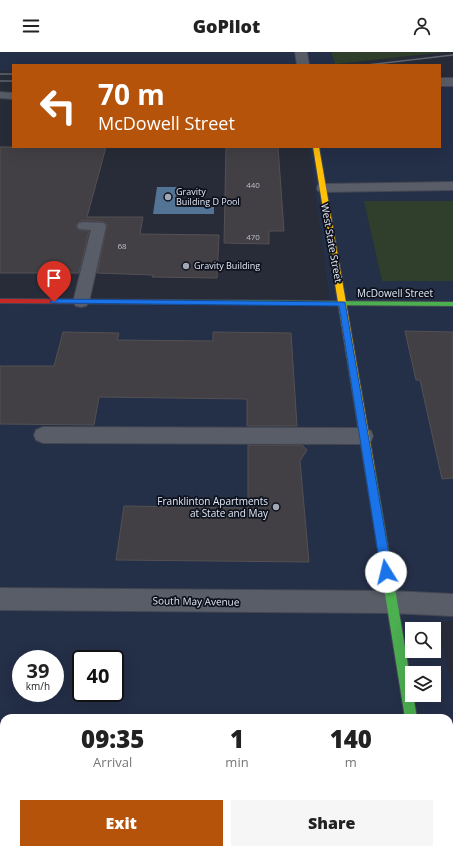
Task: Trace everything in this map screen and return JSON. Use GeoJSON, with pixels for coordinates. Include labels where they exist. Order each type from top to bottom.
{"type":"FeatureCollection","features":[{"type":"Feature","properties":{"kind":"street"},"geometry":{"type":"LineString","coordinates":[[301,52],[303,64]]}},
{"type":"Feature","properties":{"kind":"street"},"geometry":{"type":"LineString","coordinates":[[441,82],[453,82]]}},
{"type":"Feature","properties":{"kind":"street","name":"West State Street"},"geometry":{"type":"LineString","coordinates":[[316,148],[410,714]]}},
{"type":"Feature","properties":{"kind":"street","name":"McDowell Street"},"geometry":{"type":"LineString","coordinates":[[0,301],[453,304]]}},
{"type":"Feature","properties":{"kind":"lane"},"geometry":{"type":"LineString","coordinates":[[0,96],[12,96]]}},
{"type":"Feature","properties":{"kind":"lane"},"geometry":{"type":"LineString","coordinates":[[323,188],[453,186]]}},
{"type":"Feature","properties":{"kind":"lane"},"geometry":{"type":"LineString","coordinates":[[81,302],[99,226],[84,226]]}},
{"type":"Feature","properties":{"kind":"lane"},"geometry":{"type":"LineString","coordinates":[[43,436],[364,436]]}},
{"type":"Feature","properties":{"kind":"lane","name":"South May Avenue"},"geometry":{"type":"LineString","coordinates":[[0,599],[392,602],[453,605]]}},
{"type":"Feature","properties":{"kind":"shaded area"},"geometry":{"type":"Polygon","coordinates":[[[0,52],[331,52],[335,64],[12,64],[12,71],[0,71],[0,52]]]}},
{"type":"Feature","properties":{"kind":"shaded area"},"geometry":{"type":"Polygon","coordinates":[[[441,77],[453,78],[453,621],[405,622],[405,658],[441,658],[441,636],[453,693],[453,714],[0,714],[0,300],[330,302],[309,148],[441,148],[441,77]]]}},
{"type":"Feature","properties":{"kind":"shaded area","name":"Gravity Building D Pool"},"geometry":{"type":"Polygon","coordinates":[[[157,187],[181,187],[180,207],[214,207],[214,214],[153,214],[157,187]]]}},
{"type":"Feature","properties":{"kind":"green space"},"geometry":{"type":"Polygon","coordinates":[[[331,52],[447,52],[335,64],[331,52]]]}},
{"type":"Feature","properties":{"kind":"green space"},"geometry":{"type":"Polygon","coordinates":[[[364,201],[453,201],[453,281],[382,281],[364,201]]]}},
{"type":"Feature","properties":{"kind":"building"},"geometry":{"type":"Polygon","coordinates":[[[0,147],[106,148],[87,217],[143,217],[140,234],[219,235],[217,278],[152,277],[153,275],[97,273],[107,225],[104,222],[84,220],[76,225],[79,230],[89,231],[79,273],[0,273],[0,147]]]}},
{"type":"Feature","properties":{"kind":"building"},"geometry":{"type":"Polygon","coordinates":[[[226,148],[278,148],[284,231],[269,231],[269,244],[224,243],[226,148]]]}},
{"type":"Feature","properties":{"kind":"building"},"geometry":{"type":"Polygon","coordinates":[[[405,331],[453,332],[453,478],[442,479],[420,380],[416,380],[405,331]]]}},
{"type":"Feature","properties":{"kind":"building"},"geometry":{"type":"Polygon","coordinates":[[[63,332],[119,333],[117,340],[213,341],[213,332],[291,333],[297,426],[247,426],[247,399],[99,397],[94,425],[0,424],[0,366],[54,366],[63,332]]]}},
{"type":"Feature","properties":{"kind":"building","name":"Franklinton Apartments at State and May"},"geometry":{"type":"Polygon","coordinates":[[[248,445],[302,445],[307,450],[300,461],[309,562],[116,560],[124,506],[248,508],[248,445]]]}},
{"type":"Feature","properties":{"kind":"railway"},"geometry":{"type":"LineString","coordinates":[[376,64],[453,55]]}},
{"type":"Feature","properties":{"kind":"railway"},"geometry":{"type":"LineString","coordinates":[[0,74],[12,74]]}},
{"type":"Feature","properties":{"kind":"railway"},"geometry":{"type":"LineString","coordinates":[[0,81],[12,81]]}},
{"type":"Feature","properties":{"kind":"traffic: fast"},"geometry":{"type":"LineString","coordinates":[[174,302],[453,304]]}},
{"type":"Feature","properties":{"kind":"traffic: fast"},"geometry":{"type":"LineString","coordinates":[[370,470],[410,714]]}},
{"type":"Feature","properties":{"kind":"traffic: slow"},"geometry":{"type":"LineString","coordinates":[[316,148],[370,470]]}},
{"type":"Feature","properties":{"kind":"traffic: jam"},"geometry":{"type":"LineString","coordinates":[[0,301],[174,302]]}},
{"type":"Feature","properties":{"kind":"place","name":"Gravity Building D Pool"},"geometry":{"type":"Point","coordinates":[168,197]}},
{"type":"Feature","properties":{"kind":"place","name":"Gravity Building"},"geometry":{"type":"Point","coordinates":[186,266]}},
{"type":"Feature","properties":{"kind":"place","name":"Franklinton Apartments at State and May"},"geometry":{"type":"Point","coordinates":[276,507]}},
{"type":"Feature","properties":{"kind":"route"},"geometry":{"type":"LineString","coordinates":[[54,302],[343,304],[386,572]]}}]}
